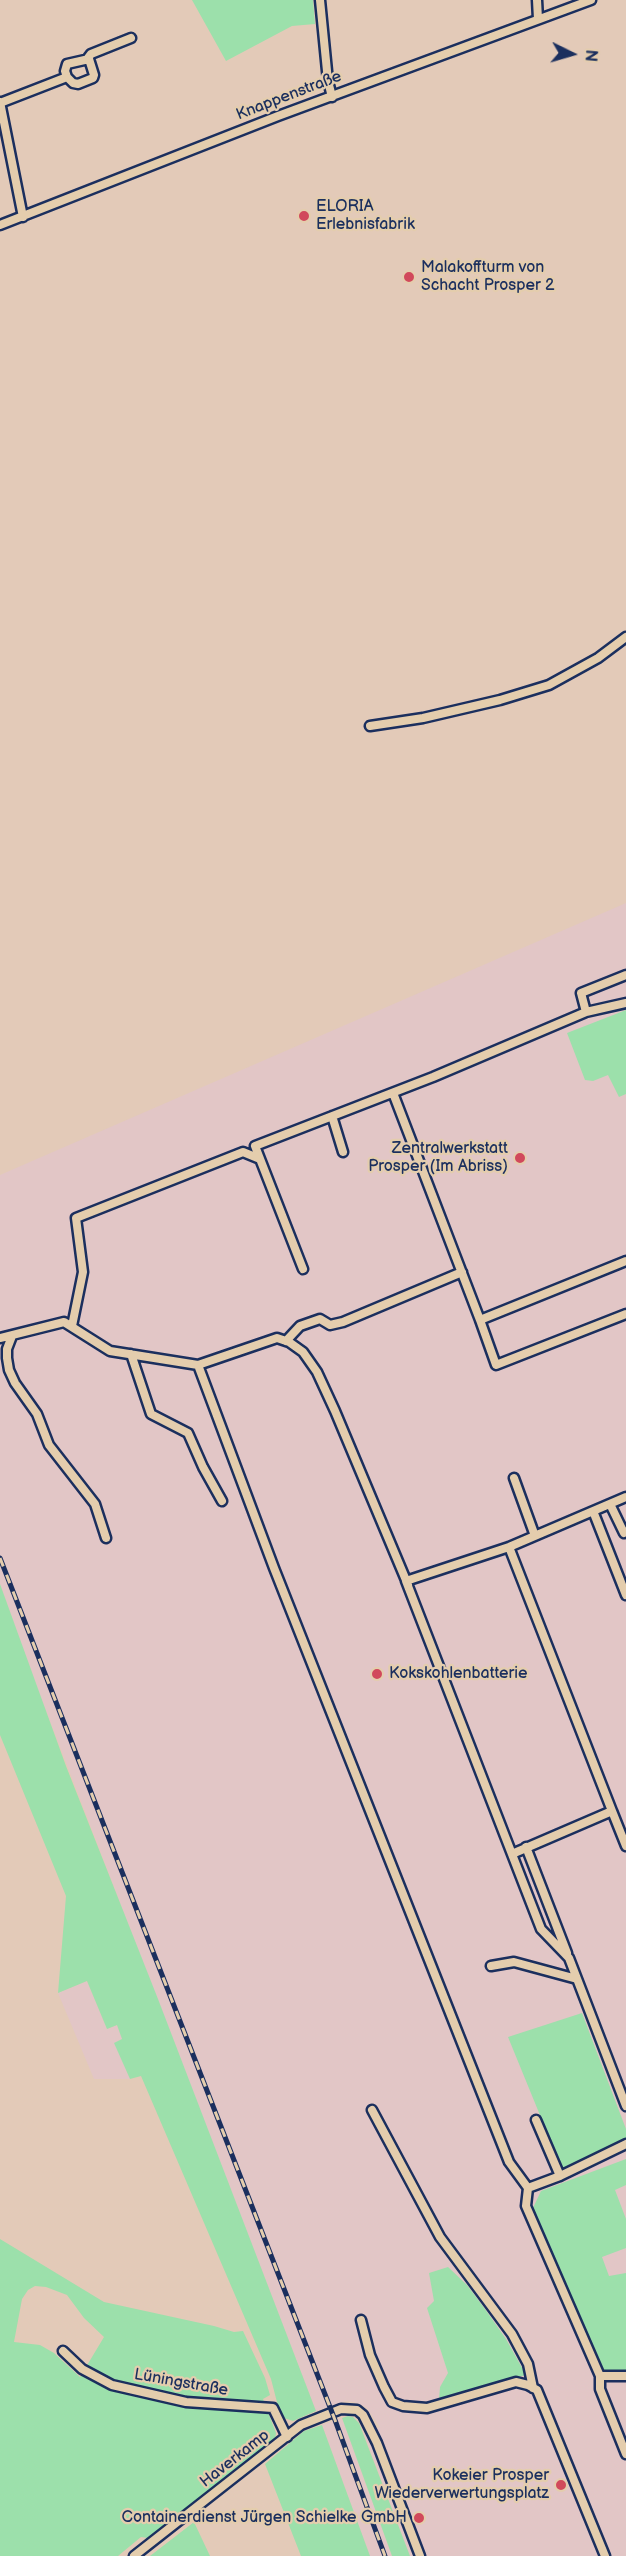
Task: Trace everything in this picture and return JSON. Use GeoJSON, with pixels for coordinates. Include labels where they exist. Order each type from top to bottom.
{"type":"FeatureCollection","features":[{"type":"Feature","properties":{"kind":"street"},"geometry":{"type":"LineString","coordinates":[[320,0],[328,81],[332,97]]}},
{"type":"Feature","properties":{"kind":"street"},"geometry":{"type":"LineString","coordinates":[[537,0],[538,19]]}},
{"type":"Feature","properties":{"kind":"street","name":"Knappenstraße"},"geometry":{"type":"LineString","coordinates":[[0,225],[591,0]]}},
{"type":"Feature","properties":{"kind":"street"},"geometry":{"type":"LineString","coordinates":[[88,58],[93,78],[78,84],[73,83],[65,71],[67,64],[88,58],[91,54],[131,38]]}},
{"type":"Feature","properties":{"kind":"street"},"geometry":{"type":"LineString","coordinates":[[23,217],[0,103],[67,77]]}},
{"type":"Feature","properties":{"kind":"street"},"geometry":{"type":"LineString","coordinates":[[370,726],[423,718],[500,700],[549,685],[598,658],[626,637]]}},
{"type":"Feature","properties":{"kind":"street"},"geometry":{"type":"LineString","coordinates":[[586,1012],[582,993],[626,975]]}},
{"type":"Feature","properties":{"kind":"street"},"geometry":{"type":"LineString","coordinates":[[303,1269],[255,1146],[393,1093],[586,1012],[626,1003]]}},
{"type":"Feature","properties":{"kind":"street"},"geometry":{"type":"LineString","coordinates":[[393,1093],[496,1365],[626,1314]]}},
{"type":"Feature","properties":{"kind":"street"},"geometry":{"type":"LineString","coordinates":[[332,1116],[343,1152]]}},
{"type":"Feature","properties":{"kind":"street"},"geometry":{"type":"LineString","coordinates":[[72,1326],[83,1272],[76,1218],[243,1152],[260,1159]]}},
{"type":"Feature","properties":{"kind":"street"},"geometry":{"type":"LineString","coordinates":[[480,1320],[626,1261]]}},
{"type":"Feature","properties":{"kind":"street"},"geometry":{"type":"LineString","coordinates":[[286,1341],[300,1326],[320,1318],[330,1325],[343,1322],[462,1272]]}},
{"type":"Feature","properties":{"kind":"street"},"geometry":{"type":"LineString","coordinates":[[0,1338],[64,1322],[110,1351],[198,1365],[277,1338],[303,1352],[317,1372],[410,1590],[541,1929],[569,1958]]}},
{"type":"Feature","properties":{"kind":"street"},"geometry":{"type":"LineString","coordinates":[[12,1336],[7,1349],[7,1358],[15,1383],[37,1414],[49,1445],[95,1504],[106,1538]]}},
{"type":"Feature","properties":{"kind":"street"},"geometry":{"type":"LineString","coordinates":[[131,1354],[151,1414],[188,1433],[202,1467],[222,1501]]}},
{"type":"Feature","properties":{"kind":"street"},"geometry":{"type":"LineString","coordinates":[[198,1365],[274,1568],[508,2162],[528,2188],[526,2206],[600,2376],[600,2389],[626,2454]]}},
{"type":"Feature","properties":{"kind":"street"},"geometry":{"type":"LineString","coordinates":[[514,1478],[535,1536]]}},
{"type":"Feature","properties":{"kind":"street"},"geometry":{"type":"LineString","coordinates":[[410,1590],[406,1581],[509,1547],[626,1497]]}},
{"type":"Feature","properties":{"kind":"street"},"geometry":{"type":"LineString","coordinates":[[610,1504],[624,1533],[626,1532]]}},
{"type":"Feature","properties":{"kind":"street"},"geometry":{"type":"LineString","coordinates":[[593,1511],[626,1595]]}},
{"type":"Feature","properties":{"kind":"street"},"geometry":{"type":"LineString","coordinates":[[509,1547],[626,1846]]}},
{"type":"Feature","properties":{"kind":"street"},"geometry":{"type":"LineString","coordinates":[[512,1854],[612,1811]]}},
{"type":"Feature","properties":{"kind":"street"},"geometry":{"type":"LineString","coordinates":[[526,1847],[626,2106]]}},
{"type":"Feature","properties":{"kind":"street"},"geometry":{"type":"LineString","coordinates":[[491,1966],[514,1962],[578,1979]]}},
{"type":"Feature","properties":{"kind":"street"},"geometry":{"type":"LineString","coordinates":[[372,2110],[440,2237],[512,2334],[528,2364],[533,2388]]}},
{"type":"Feature","properties":{"kind":"street"},"geometry":{"type":"LineString","coordinates":[[536,2120],[560,2176]]}},
{"type":"Feature","properties":{"kind":"street"},"geometry":{"type":"LineString","coordinates":[[528,2188],[560,2176],[626,2144]]}},
{"type":"Feature","properties":{"kind":"street"},"geometry":{"type":"LineString","coordinates":[[361,2320],[370,2355],[392,2402],[403,2406],[427,2408],[516,2382],[533,2388],[543,2399],[605,2556]]}},
{"type":"Feature","properties":{"kind":"street","name":"Lüningstraße"},"geometry":{"type":"LineString","coordinates":[[63,2351],[82,2369],[112,2385],[186,2402],[273,2409],[287,2437]]}},
{"type":"Feature","properties":{"kind":"street"},"geometry":{"type":"LineString","coordinates":[[600,2376],[626,2376]]}},
{"type":"Feature","properties":{"kind":"street","name":"Haverkamp"},"geometry":{"type":"LineString","coordinates":[[135,2556],[302,2425],[341,2409],[357,2409],[363,2415],[376,2443],[420,2556]]}},
{"type":"Feature","properties":{"kind":"shaded area"},"geometry":{"type":"Polygon","coordinates":[[[626,903],[626,2556],[410,2556],[364,2434],[380,2427],[366,2407],[354,2402],[346,2401],[316,2411],[38,1690],[0,1584],[0,1175],[626,903]]]}},
{"type":"Feature","properties":{"kind":"shaded area"},"geometry":{"type":"Polygon","coordinates":[[[87,1981],[107,2029],[117,2025],[123,2039],[115,2043],[130,2079],[94,2079],[58,1993],[87,1981]]]}},
{"type":"Feature","properties":{"kind":"shaded area"},"geometry":{"type":"Polygon","coordinates":[[[342,2418],[392,2556],[370,2556],[322,2425],[342,2418]]]}},
{"type":"Feature","properties":{"kind":"green space"},"geometry":{"type":"Polygon","coordinates":[[[192,0],[313,0],[315,24],[292,26],[226,61],[192,0]]]}},
{"type":"Feature","properties":{"kind":"green space"},"geometry":{"type":"Polygon","coordinates":[[[626,1010],[626,1094],[619,1097],[608,1075],[593,1081],[585,1080],[567,1033],[626,1010]]]}},
{"type":"Feature","properties":{"kind":"green space"},"geometry":{"type":"Polygon","coordinates":[[[0,1584],[66,1766],[316,2411],[293,2421],[284,2418],[278,2406],[271,2379],[141,2076],[130,2079],[114,2043],[122,2039],[117,2025],[107,2029],[87,1981],[58,1993],[66,1896],[0,1735],[0,1584]]]}},
{"type":"Feature","properties":{"kind":"green space"},"geometry":{"type":"Polygon","coordinates":[[[582,2013],[626,2129],[626,2144],[562,2169],[508,2037],[582,2013]]]}},
{"type":"Feature","properties":{"kind":"green space"},"geometry":{"type":"Polygon","coordinates":[[[626,2159],[626,2185],[615,2190],[626,2219],[626,2248],[602,2257],[609,2276],[626,2273],[626,2370],[602,2371],[532,2210],[541,2191],[626,2159]]]}},
{"type":"Feature","properties":{"kind":"green space"},"geometry":{"type":"Polygon","coordinates":[[[0,2239],[104,2302],[234,2332],[243,2331],[265,2378],[270,2395],[263,2399],[276,2433],[275,2440],[148,2538],[141,2537],[118,2556],[0,2556],[0,2239]],[[35,2286],[28,2290],[22,2299],[14,2342],[40,2345],[54,2353],[80,2377],[104,2337],[84,2318],[67,2295],[46,2287],[35,2286]]]}},
{"type":"Feature","properties":{"kind":"green space"},"geometry":{"type":"Polygon","coordinates":[[[448,2267],[467,2285],[485,2309],[506,2339],[526,2375],[439,2399],[440,2387],[448,2373],[427,2308],[434,2301],[429,2273],[448,2267]]]}},
{"type":"Feature","properties":{"kind":"green space"},"geometry":{"type":"Polygon","coordinates":[[[353,2417],[359,2423],[410,2556],[392,2556],[342,2418],[353,2417]]]}},
{"type":"Feature","properties":{"kind":"green space"},"geometry":{"type":"Polygon","coordinates":[[[322,2425],[370,2556],[301,2556],[265,2464],[304,2431],[322,2425]]]}},
{"type":"Feature","properties":{"kind":"green space"},"geometry":{"type":"Polygon","coordinates":[[[194,2522],[210,2556],[150,2556],[194,2522]]]}},
{"type":"Feature","properties":{"kind":"railway"},"geometry":{"type":"LineString","coordinates":[[0,1558],[335,2420],[385,2556]]}},
{"type":"Feature","properties":{"kind":"place","name":"ELORIA Erlebnisfabrik"},"geometry":{"type":"Point","coordinates":[304,216]}},
{"type":"Feature","properties":{"kind":"place","name":"Malakoffturm von Schacht Prosper 2"},"geometry":{"type":"Point","coordinates":[409,277]}},
{"type":"Feature","properties":{"kind":"place","name":"Zentralwerkstatt Prosper (Im Abriss)"},"geometry":{"type":"Point","coordinates":[520,1158]}},
{"type":"Feature","properties":{"kind":"place","name":"Kokskohlenbatterie"},"geometry":{"type":"Point","coordinates":[377,1674]}},
{"type":"Feature","properties":{"kind":"place","name":"Kokeier Prosper Wiederverwertungsplatz"},"geometry":{"type":"Point","coordinates":[561,2485]}},
{"type":"Feature","properties":{"kind":"place","name":"Containerdienst Jürgen Schielke GmbH"},"geometry":{"type":"Point","coordinates":[419,2518]}}]}
